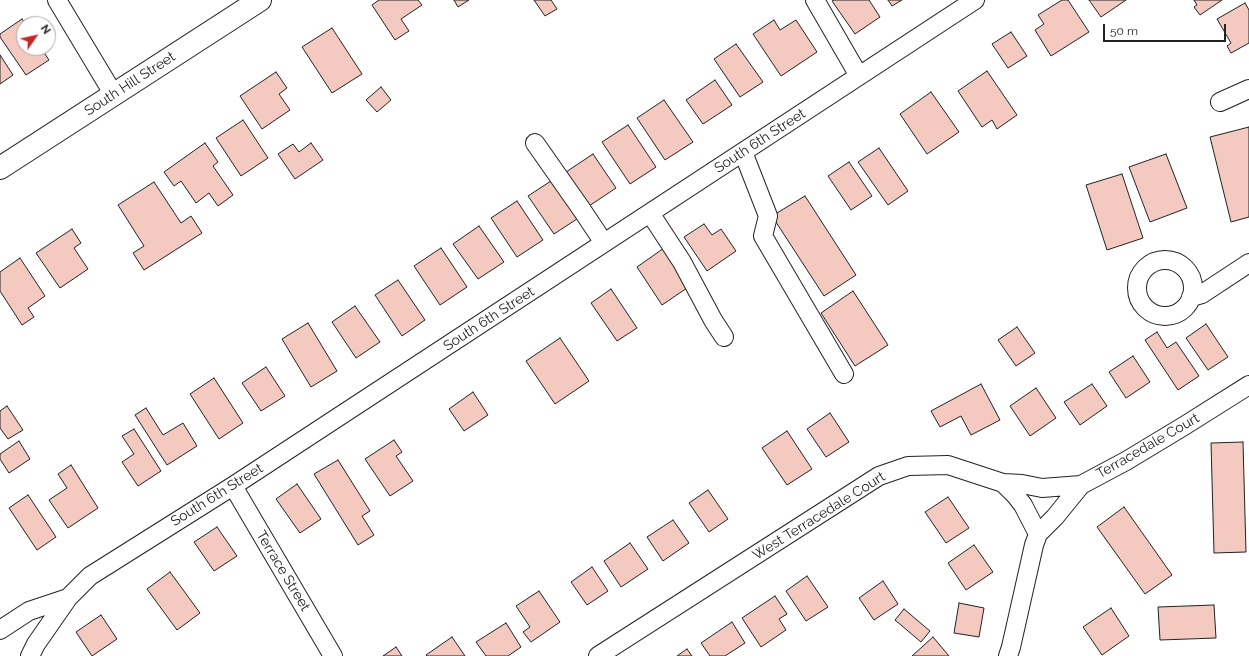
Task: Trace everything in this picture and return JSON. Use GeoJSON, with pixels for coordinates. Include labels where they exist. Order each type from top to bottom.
{"type":"FeatureCollection","features":[{"type":"Feature","properties":{"kind":"main road","name":"South Hill Street"},"geometry":{"type":"LineString","coordinates":[[0,168],[260,0]]}},
{"type":"Feature","properties":{"kind":"street"},"geometry":{"type":"LineString","coordinates":[[57,0],[114,95]]}},
{"type":"Feature","properties":{"kind":"street"},"geometry":{"type":"LineString","coordinates":[[815,0],[859,76]]}},
{"type":"Feature","properties":{"kind":"street","name":"South 6th Street"},"geometry":{"type":"LineString","coordinates":[[0,630],[29,611],[68,598],[90,576],[233,486],[975,0]]}},
{"type":"Feature","properties":{"kind":"street"},"geometry":{"type":"LineString","coordinates":[[1220,102],[1249,89]]}},
{"type":"Feature","properties":{"kind":"street"},"geometry":{"type":"LineString","coordinates":[[535,143],[604,243]]}},
{"type":"Feature","properties":{"kind":"street"},"geometry":{"type":"LineString","coordinates":[[743,152],[768,216],[763,236],[844,374]]}},
{"type":"Feature","properties":{"kind":"street"},"geometry":{"type":"LineString","coordinates":[[650,213],[682,262],[724,338]]}},
{"type":"Feature","properties":{"kind":"street"},"geometry":{"type":"LineString","coordinates":[[1191,297],[1202,294],[1249,263]]}},
{"type":"Feature","properties":{"kind":"street","name":"Terracedale Court"},"geometry":{"type":"LineString","coordinates":[[1038,534],[1055,518],[1081,485],[1126,461],[1249,385]]}},
{"type":"Feature","properties":{"kind":"street","name":"West Terracedale Court"},"geometry":{"type":"LineString","coordinates":[[598,656],[879,476],[908,466],[948,465],[1003,483],[1023,505],[1038,534]]}},
{"type":"Feature","properties":{"kind":"street"},"geometry":{"type":"LineString","coordinates":[[1003,483],[1022,484],[1042,488],[1081,485]]}},
{"type":"Feature","properties":{"kind":"street","name":"Terrace Street"},"geometry":{"type":"LineString","coordinates":[[233,486],[333,656]]}},
{"type":"Feature","properties":{"kind":"street"},"geometry":{"type":"LineString","coordinates":[[1008,656],[1034,544],[1038,534]]}},
{"type":"Feature","properties":{"kind":"street"},"geometry":{"type":"LineString","coordinates":[[30,656],[36,644],[68,598]]}},
{"type":"Feature","properties":{"kind":"building"},"geometry":{"type":"Polygon","coordinates":[[[379,0],[418,0],[422,5],[401,19],[409,31],[395,40],[372,5],[379,0]]]}},
{"type":"Feature","properties":{"kind":"building"},"geometry":{"type":"Polygon","coordinates":[[[454,0],[469,0],[458,7],[454,0]]]}},
{"type":"Feature","properties":{"kind":"building"},"geometry":{"type":"Polygon","coordinates":[[[534,0],[551,0],[557,9],[545,16],[534,0]]]}},
{"type":"Feature","properties":{"kind":"building"},"geometry":{"type":"Polygon","coordinates":[[[869,0],[880,17],[855,34],[832,1],[869,0]]]}},
{"type":"Feature","properties":{"kind":"building"},"geometry":{"type":"Polygon","coordinates":[[[888,0],[902,0],[892,6],[888,0]]]}},
{"type":"Feature","properties":{"kind":"building"},"geometry":{"type":"Polygon","coordinates":[[[1062,0],[1068,0],[1089,32],[1051,56],[1035,30],[1044,24],[1038,15],[1062,0]]]}},
{"type":"Feature","properties":{"kind":"building"},"geometry":{"type":"Polygon","coordinates":[[[1089,0],[1126,0],[1101,17],[1089,0]]]}},
{"type":"Feature","properties":{"kind":"building"},"geometry":{"type":"Polygon","coordinates":[[[1194,0],[1222,0],[1200,15],[1194,7],[1197,5],[1194,0]]]}},
{"type":"Feature","properties":{"kind":"building"},"geometry":{"type":"Polygon","coordinates":[[[1245,3],[1249,10],[1249,43],[1231,53],[1227,46],[1231,43],[1217,19],[1245,3]]]}},
{"type":"Feature","properties":{"kind":"building"},"geometry":{"type":"Polygon","coordinates":[[[774,20],[780,30],[796,20],[817,52],[781,76],[753,34],[774,20]]]}},
{"type":"Feature","properties":{"kind":"building"},"geometry":{"type":"Polygon","coordinates":[[[16,23],[16,56],[46,56],[49,60],[26,75],[0,37],[0,34],[16,23]]]}},
{"type":"Feature","properties":{"kind":"building"},"geometry":{"type":"Polygon","coordinates":[[[332,28],[362,74],[332,93],[302,47],[332,28]]]}},
{"type":"Feature","properties":{"kind":"building"},"geometry":{"type":"Polygon","coordinates":[[[1011,32],[1027,56],[1008,68],[992,44],[1011,32]]]}},
{"type":"Feature","properties":{"kind":"building"},"geometry":{"type":"Polygon","coordinates":[[[736,44],[763,82],[740,97],[714,59],[736,44]]]}},
{"type":"Feature","properties":{"kind":"building"},"geometry":{"type":"Polygon","coordinates":[[[0,55],[13,75],[0,84],[0,55]]]}},
{"type":"Feature","properties":{"kind":"building"},"geometry":{"type":"Polygon","coordinates":[[[987,71],[1017,115],[997,129],[992,120],[982,127],[958,91],[987,71]]]}},
{"type":"Feature","properties":{"kind":"building"},"geometry":{"type":"Polygon","coordinates":[[[276,72],[287,88],[279,94],[290,110],[262,129],[240,96],[276,72]]]}},
{"type":"Feature","properties":{"kind":"building"},"geometry":{"type":"Polygon","coordinates":[[[715,80],[732,105],[703,124],[686,100],[715,80]]]}},
{"type":"Feature","properties":{"kind":"building"},"geometry":{"type":"Polygon","coordinates":[[[381,87],[391,100],[377,112],[366,100],[381,87]]]}},
{"type":"Feature","properties":{"kind":"building"},"geometry":{"type":"Polygon","coordinates":[[[931,92],[959,132],[927,154],[900,114],[931,92]]]}},
{"type":"Feature","properties":{"kind":"building"},"geometry":{"type":"Polygon","coordinates":[[[664,100],[693,142],[665,160],[637,118],[664,100]]]}},
{"type":"Feature","properties":{"kind":"building"},"geometry":{"type":"Polygon","coordinates":[[[243,120],[268,158],[241,176],[216,138],[243,120]]]}},
{"type":"Feature","properties":{"kind":"building"},"geometry":{"type":"Polygon","coordinates":[[[628,125],[656,167],[630,184],[602,142],[628,125]]]}},
{"type":"Feature","properties":{"kind":"building"},"geometry":{"type":"Polygon","coordinates":[[[1249,127],[1249,217],[1231,222],[1210,137],[1249,127]]]}},
{"type":"Feature","properties":{"kind":"building"},"geometry":{"type":"Polygon","coordinates":[[[205,143],[218,162],[213,166],[233,195],[218,206],[209,193],[196,203],[181,181],[174,186],[164,172],[205,143]]]}},
{"type":"Feature","properties":{"kind":"building"},"geometry":{"type":"Polygon","coordinates":[[[311,143],[323,160],[295,179],[278,154],[293,144],[299,152],[311,143]]]}},
{"type":"Feature","properties":{"kind":"building"},"geometry":{"type":"Polygon","coordinates":[[[879,148],[908,191],[888,205],[858,162],[879,148]]]}},
{"type":"Feature","properties":{"kind":"building"},"geometry":{"type":"Polygon","coordinates":[[[593,154],[616,188],[589,206],[566,172],[593,154]]]}},
{"type":"Feature","properties":{"kind":"building"},"geometry":{"type":"Polygon","coordinates":[[[1166,154],[1187,208],[1150,222],[1129,167],[1166,154]]]}},
{"type":"Feature","properties":{"kind":"building"},"geometry":{"type":"Polygon","coordinates":[[[849,162],[872,196],[851,210],[828,176],[849,162]]]}},
{"type":"Feature","properties":{"kind":"building"},"geometry":{"type":"Polygon","coordinates":[[[1122,174],[1143,238],[1107,250],[1086,185],[1122,174]]]}},
{"type":"Feature","properties":{"kind":"building"},"geometry":{"type":"Polygon","coordinates":[[[554,179],[580,217],[554,234],[528,196],[554,179]]]}},
{"type":"Feature","properties":{"kind":"building"},"geometry":{"type":"Polygon","coordinates":[[[154,182],[181,223],[191,216],[202,233],[144,270],[133,253],[144,246],[118,205],[154,182]]]}},
{"type":"Feature","properties":{"kind":"building"},"geometry":{"type":"Polygon","coordinates":[[[805,196],[856,275],[824,296],[772,216],[805,196]]]}},
{"type":"Feature","properties":{"kind":"building"},"geometry":{"type":"Polygon","coordinates":[[[517,201],[543,240],[517,257],[491,218],[517,201]]]}},
{"type":"Feature","properties":{"kind":"building"},"geometry":{"type":"Polygon","coordinates":[[[704,224],[712,235],[721,229],[736,251],[707,271],[684,237],[704,224]]]}},
{"type":"Feature","properties":{"kind":"building"},"geometry":{"type":"Polygon","coordinates":[[[479,226],[504,262],[478,279],[453,244],[479,226]]]}},
{"type":"Feature","properties":{"kind":"building"},"geometry":{"type":"Polygon","coordinates":[[[72,229],[81,243],[74,248],[88,269],[60,288],[36,253],[72,229]]]}},
{"type":"Feature","properties":{"kind":"building"},"geometry":{"type":"Polygon","coordinates":[[[441,248],[467,287],[440,305],[414,266],[441,248]]]}},
{"type":"Feature","properties":{"kind":"building"},"geometry":{"type":"Polygon","coordinates":[[[664,248],[690,286],[662,305],[637,267],[664,248]]]}},
{"type":"Feature","properties":{"kind":"building"},"geometry":{"type":"Polygon","coordinates":[[[20,258],[45,296],[28,308],[34,317],[22,325],[0,291],[0,272],[20,258]]]}},
{"type":"Feature","properties":{"kind":"building"},"geometry":{"type":"Polygon","coordinates":[[[398,280],[425,320],[402,336],[375,295],[398,280]]]}},
{"type":"Feature","properties":{"kind":"building"},"geometry":{"type":"Polygon","coordinates":[[[611,289],[637,328],[617,341],[591,303],[611,289]]]}},
{"type":"Feature","properties":{"kind":"building"},"geometry":{"type":"Polygon","coordinates":[[[853,291],[888,345],[855,366],[821,313],[853,291]]]}},
{"type":"Feature","properties":{"kind":"building"},"geometry":{"type":"Polygon","coordinates":[[[355,306],[380,342],[356,358],[332,322],[355,306]]]}},
{"type":"Feature","properties":{"kind":"building"},"geometry":{"type":"Polygon","coordinates":[[[308,323],[337,371],[311,387],[282,339],[308,323]]]}},
{"type":"Feature","properties":{"kind":"building"},"geometry":{"type":"Polygon","coordinates":[[[1206,324],[1228,357],[1208,370],[1186,338],[1206,324]]]}},
{"type":"Feature","properties":{"kind":"building"},"geometry":{"type":"Polygon","coordinates":[[[1017,327],[1035,353],[1016,366],[998,340],[1017,327]]]}},
{"type":"Feature","properties":{"kind":"building"},"geometry":{"type":"Polygon","coordinates":[[[1157,332],[1167,348],[1176,342],[1199,376],[1178,390],[1145,340],[1157,332]]]}},
{"type":"Feature","properties":{"kind":"building"},"geometry":{"type":"Polygon","coordinates":[[[560,338],[589,381],[555,404],[526,361],[560,338]]]}},
{"type":"Feature","properties":{"kind":"building"},"geometry":{"type":"Polygon","coordinates":[[[1133,356],[1150,382],[1126,398],[1109,372],[1133,356]]]}},
{"type":"Feature","properties":{"kind":"building"},"geometry":{"type":"Polygon","coordinates":[[[266,367],[285,396],[261,411],[242,383],[266,367]]]}},
{"type":"Feature","properties":{"kind":"building"},"geometry":{"type":"Polygon","coordinates":[[[214,378],[243,423],[219,439],[190,394],[214,378]]]}},
{"type":"Feature","properties":{"kind":"building"},"geometry":{"type":"Polygon","coordinates":[[[981,384],[1000,420],[971,435],[961,416],[940,427],[931,411],[981,384]]]}},
{"type":"Feature","properties":{"kind":"building"},"geometry":{"type":"Polygon","coordinates":[[[1092,384],[1107,406],[1080,425],[1064,402],[1092,384]]]}},
{"type":"Feature","properties":{"kind":"building"},"geometry":{"type":"Polygon","coordinates":[[[1036,388],[1056,418],[1030,436],[1010,406],[1036,388]]]}},
{"type":"Feature","properties":{"kind":"building"},"geometry":{"type":"Polygon","coordinates":[[[473,392],[488,415],[464,431],[449,409],[473,392]]]}},
{"type":"Feature","properties":{"kind":"building"},"geometry":{"type":"Polygon","coordinates":[[[7,406],[23,430],[8,439],[0,428],[0,411],[7,406]]]}},
{"type":"Feature","properties":{"kind":"building"},"geometry":{"type":"Polygon","coordinates":[[[146,408],[163,435],[183,423],[197,446],[167,465],[135,415],[146,408]]]}},
{"type":"Feature","properties":{"kind":"building"},"geometry":{"type":"Polygon","coordinates":[[[830,413],[849,442],[826,457],[807,429],[830,413]]]}},
{"type":"Feature","properties":{"kind":"building"},"geometry":{"type":"Polygon","coordinates":[[[134,429],[161,471],[138,486],[122,462],[134,454],[122,436],[134,429]]]}},
{"type":"Feature","properties":{"kind":"building"},"geometry":{"type":"Polygon","coordinates":[[[787,431],[812,469],[787,485],[762,448],[787,431]]]}},
{"type":"Feature","properties":{"kind":"building"},"geometry":{"type":"Polygon","coordinates":[[[394,440],[402,452],[396,456],[413,481],[390,496],[365,459],[394,440]]]}},
{"type":"Feature","properties":{"kind":"building"},"geometry":{"type":"Polygon","coordinates":[[[19,441],[30,459],[9,473],[0,459],[0,454],[19,441]]]}},
{"type":"Feature","properties":{"kind":"building"},"geometry":{"type":"Polygon","coordinates":[[[1243,442],[1246,552],[1214,553],[1211,443],[1243,442]]]}},
{"type":"Feature","properties":{"kind":"building"},"geometry":{"type":"Polygon","coordinates":[[[338,460],[370,511],[362,516],[374,535],[358,545],[314,474],[338,460]]]}},
{"type":"Feature","properties":{"kind":"building"},"geometry":{"type":"Polygon","coordinates":[[[71,465],[98,508],[68,528],[49,500],[67,488],[58,474],[71,465]]]}},
{"type":"Feature","properties":{"kind":"building"},"geometry":{"type":"Polygon","coordinates":[[[297,484],[321,519],[300,533],[276,499],[297,484]]]}},
{"type":"Feature","properties":{"kind":"building"},"geometry":{"type":"Polygon","coordinates":[[[708,490],[728,519],[709,532],[689,503],[708,490]]]}},
{"type":"Feature","properties":{"kind":"building"},"geometry":{"type":"Polygon","coordinates":[[[28,495],[56,537],[37,550],[9,508],[28,495]]]}},
{"type":"Feature","properties":{"kind":"building"},"geometry":{"type":"Polygon","coordinates":[[[948,497],[969,528],[946,543],[925,512],[948,497]]]}},
{"type":"Feature","properties":{"kind":"building"},"geometry":{"type":"Polygon","coordinates":[[[1124,507],[1172,575],[1145,594],[1097,527],[1124,507]]]}},
{"type":"Feature","properties":{"kind":"building"},"geometry":{"type":"Polygon","coordinates":[[[673,520],[689,543],[663,561],[647,537],[673,520]]]}},
{"type":"Feature","properties":{"kind":"building"},"geometry":{"type":"Polygon","coordinates":[[[217,527],[237,556],[214,571],[194,542],[217,527]]]}},
{"type":"Feature","properties":{"kind":"building"},"geometry":{"type":"Polygon","coordinates":[[[630,543],[648,569],[621,587],[604,561],[630,543]]]}},
{"type":"Feature","properties":{"kind":"building"},"geometry":{"type":"Polygon","coordinates":[[[974,545],[993,572],[966,590],[948,563],[974,545]]]}},
{"type":"Feature","properties":{"kind":"building"},"geometry":{"type":"Polygon","coordinates":[[[592,567],[608,591],[587,605],[571,582],[592,567]]]}},
{"type":"Feature","properties":{"kind":"building"},"geometry":{"type":"Polygon","coordinates":[[[170,572],[200,613],[177,630],[147,589],[170,572]]]}},
{"type":"Feature","properties":{"kind":"building"},"geometry":{"type":"Polygon","coordinates":[[[807,576],[828,607],[806,621],[786,591],[807,576]]]}},
{"type":"Feature","properties":{"kind":"building"},"geometry":{"type":"Polygon","coordinates":[[[883,581],[898,604],[874,620],[859,598],[883,581]]]}},
{"type":"Feature","properties":{"kind":"building"},"geometry":{"type":"Polygon","coordinates":[[[539,591],[560,622],[531,642],[523,632],[530,627],[516,606],[539,591]]]}},
{"type":"Feature","properties":{"kind":"building"},"geometry":{"type":"Polygon","coordinates":[[[775,596],[787,614],[779,619],[786,630],[761,647],[742,618],[775,596]]]}},
{"type":"Feature","properties":{"kind":"building"},"geometry":{"type":"Polygon","coordinates":[[[959,603],[984,608],[979,637],[954,633],[959,603]]]}},
{"type":"Feature","properties":{"kind":"building"},"geometry":{"type":"Polygon","coordinates":[[[1214,605],[1216,638],[1160,640],[1158,607],[1214,605]]]}},
{"type":"Feature","properties":{"kind":"building"},"geometry":{"type":"Polygon","coordinates":[[[1111,608],[1129,636],[1102,655],[1083,627],[1111,608]]]}},
{"type":"Feature","properties":{"kind":"building"},"geometry":{"type":"Polygon","coordinates":[[[904,609],[930,631],[921,642],[895,620],[904,609]]]}},
{"type":"Feature","properties":{"kind":"building"},"geometry":{"type":"Polygon","coordinates":[[[101,615],[117,639],[92,656],[76,632],[101,615]]]}},
{"type":"Feature","properties":{"kind":"building"},"geometry":{"type":"Polygon","coordinates":[[[732,622],[745,643],[725,656],[710,656],[701,643],[732,622]]]}},
{"type":"Feature","properties":{"kind":"building"},"geometry":{"type":"Polygon","coordinates":[[[506,623],[521,647],[508,656],[486,656],[476,642],[506,623]]]}},
{"type":"Feature","properties":{"kind":"building"},"geometry":{"type":"Polygon","coordinates":[[[452,637],[465,656],[426,655],[452,637]]]}},
{"type":"Feature","properties":{"kind":"building"},"geometry":{"type":"Polygon","coordinates":[[[933,637],[949,656],[912,656],[933,637]]]}},
{"type":"Feature","properties":{"kind":"building"},"geometry":{"type":"Polygon","coordinates":[[[396,647],[402,656],[383,656],[396,647]]]}},
{"type":"Feature","properties":{"kind":"building"},"geometry":{"type":"Polygon","coordinates":[[[687,649],[692,656],[677,656],[687,649]]]}}]}
